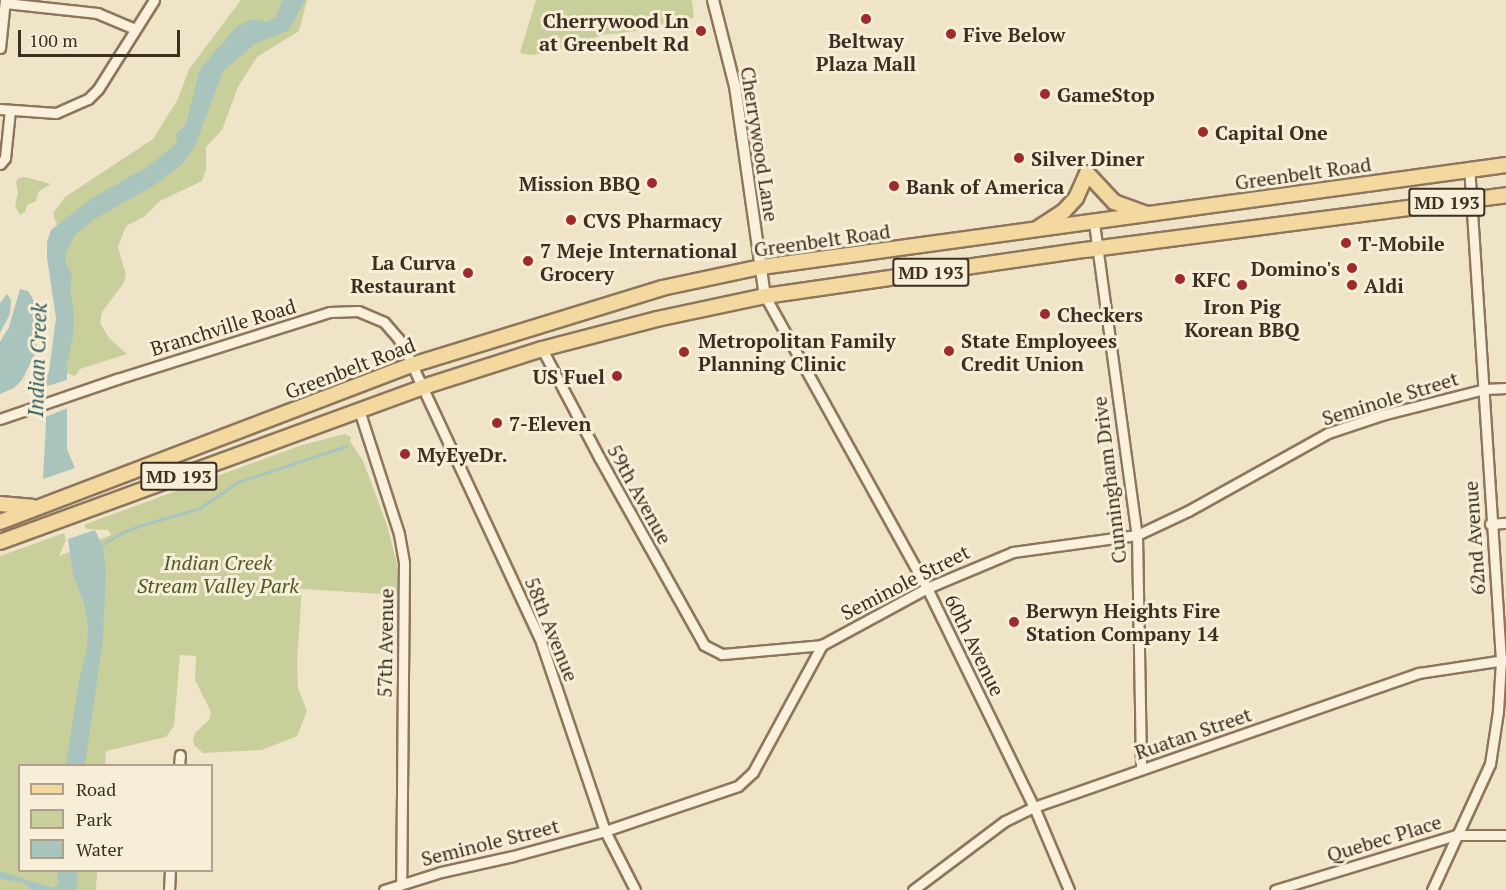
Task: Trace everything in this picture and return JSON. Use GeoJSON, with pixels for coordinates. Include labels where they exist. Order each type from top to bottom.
{"type":"FeatureCollection","features":[{"type":"Feature","properties":{"kind":"main road","name":"Greenbelt Road"},"geometry":{"type":"LineString","coordinates":[[0,522],[412,365],[633,295],[761,267],[1030,232],[1506,165]]}},
{"type":"Feature","properties":{"kind":"main road"},"geometry":{"type":"LineString","coordinates":[[1030,232],[1064,211],[1076,198],[1087,173],[1114,202],[1128,209],[1155,214]]}},
{"type":"Feature","properties":{"kind":"main road","name":"MD 193"},"geometry":{"type":"LineString","coordinates":[[0,543],[423,387],[542,349],[633,324],[765,296],[1506,195]]}},
{"type":"Feature","properties":{"kind":"main road"},"geometry":{"type":"LineString","coordinates":[[0,504],[37,508]]}},
{"type":"Feature","properties":{"kind":"street"},"geometry":{"type":"LineString","coordinates":[[0,164],[5,158],[5,110],[56,112],[88,99],[98,89],[154,0]]}},
{"type":"Feature","properties":{"kind":"street","name":"Cherrywood Lane"},"geometry":{"type":"LineString","coordinates":[[713,0],[735,86],[765,296]]}},
{"type":"Feature","properties":{"kind":"street"},"geometry":{"type":"LineString","coordinates":[[0,48],[5,1],[98,13],[135,29]]}},
{"type":"Feature","properties":{"kind":"street","name":"62nd Avenue"},"geometry":{"type":"LineString","coordinates":[[1432,890],[1490,764],[1504,660],[1490,524],[1485,389],[1468,170]]}},
{"type":"Feature","properties":{"kind":"street","name":"Cunningham Drive"},"geometry":{"type":"LineString","coordinates":[[1094,223],[1137,535],[1141,769]]}},
{"type":"Feature","properties":{"kind":"street","name":"60th Avenue"},"geometry":{"type":"LineString","coordinates":[[765,296],[927,588],[1034,807],[1070,890]]}},
{"type":"Feature","properties":{"kind":"street","name":"Branchville Road"},"geometry":{"type":"LineString","coordinates":[[0,419],[339,310],[358,311],[384,322],[398,338],[423,387]]}},
{"type":"Feature","properties":{"kind":"street","name":"59th Avenue"},"geometry":{"type":"LineString","coordinates":[[542,349],[699,639],[722,654],[822,645]]}},
{"type":"Feature","properties":{"kind":"street","name":"58th Avenue"},"geometry":{"type":"LineString","coordinates":[[423,387],[542,642],[604,831],[635,890]]}},
{"type":"Feature","properties":{"kind":"street","name":"Seminole Street"},"geometry":{"type":"LineString","coordinates":[[384,890],[401,883],[604,831],[746,781],[780,725],[822,645],[927,588],[1013,552],[1137,535],[1188,511],[1328,433],[1382,415],[1485,389],[1506,388]]}},
{"type":"Feature","properties":{"kind":"street","name":"57th Avenue"},"geometry":{"type":"LineString","coordinates":[[359,410],[403,552],[401,883]]}},
{"type":"Feature","properties":{"kind":"street"},"geometry":{"type":"LineString","coordinates":[[1490,524],[1506,523]]}},
{"type":"Feature","properties":{"kind":"street","name":"Ruatan Street"},"geometry":{"type":"LineString","coordinates":[[913,890],[1005,821],[1034,807],[1419,673],[1504,660]]}},
{"type":"Feature","properties":{"kind":"street","name":"Quebec Place"},"geometry":{"type":"LineString","coordinates":[[1275,890],[1456,835],[1506,835]]}},
{"type":"Feature","properties":{"kind":"street"},"geometry":{"type":"LineString","coordinates":[[169,890],[170,872]]}},
{"type":"Feature","properties":{"kind":"green space"},"geometry":{"type":"Polygon","coordinates":[[[241,0],[307,0],[299,31],[257,57],[238,87],[222,130],[206,147],[206,169],[202,181],[160,201],[144,217],[126,226],[118,247],[126,275],[123,284],[102,312],[100,323],[109,338],[127,354],[80,369],[75,376],[59,370],[63,245],[53,213],[65,197],[153,139],[178,99],[189,69],[241,0]]]}},
{"type":"Feature","properties":{"kind":"green space"},"geometry":{"type":"Polygon","coordinates":[[[536,0],[692,0],[694,17],[675,27],[601,35],[577,46],[533,55],[523,54],[520,52],[536,0]]]}},
{"type":"Feature","properties":{"kind":"green space"},"geometry":{"type":"Polygon","coordinates":[[[25,177],[51,184],[38,192],[36,201],[27,205],[25,212],[20,215],[15,206],[18,193],[16,182],[18,178],[25,177]]]}},
{"type":"Feature","properties":{"kind":"green space","name":"Indian Creek Stream Valley Park"},"geometry":{"type":"Polygon","coordinates":[[[345,434],[351,437],[350,441],[363,461],[387,525],[400,576],[399,595],[302,589],[297,663],[298,688],[307,711],[297,736],[262,750],[203,753],[194,745],[193,740],[195,733],[209,720],[211,712],[195,680],[196,656],[180,655],[174,726],[166,737],[106,751],[105,764],[18,764],[18,872],[97,872],[96,890],[0,890],[0,556],[64,533],[66,540],[59,556],[111,535],[108,530],[87,529],[84,526],[86,524],[302,445],[345,434]]]}},
{"type":"Feature","properties":{"kind":"water"},"geometry":{"type":"Polygon","coordinates":[[[282,0],[305,0],[289,30],[255,44],[223,71],[195,146],[182,164],[155,185],[93,220],[75,235],[66,252],[65,260],[72,276],[70,290],[74,313],[73,337],[67,363],[67,449],[75,468],[43,479],[46,423],[43,383],[49,372],[56,318],[47,258],[47,242],[51,230],[92,198],[147,167],[177,143],[176,135],[186,124],[200,69],[237,26],[253,19],[266,22],[276,17],[282,0]]]}},
{"type":"Feature","properties":{"kind":"water"},"geometry":{"type":"Polygon","coordinates":[[[20,289],[28,291],[39,309],[36,352],[22,380],[14,388],[0,394],[0,342],[9,327],[20,289]]]}},
{"type":"Feature","properties":{"kind":"water"},"geometry":{"type":"Polygon","coordinates":[[[7,294],[11,300],[10,314],[0,333],[0,303],[7,294]]]}},
{"type":"Feature","properties":{"kind":"water"},"geometry":{"type":"Polygon","coordinates":[[[95,530],[102,545],[106,568],[103,639],[85,764],[66,764],[79,681],[87,649],[88,625],[84,603],[73,574],[68,539],[95,530]]]}},
{"type":"Feature","properties":{"kind":"water"},"geometry":{"type":"Polygon","coordinates":[[[0,871],[53,888],[58,884],[57,872],[77,872],[77,890],[32,890],[22,882],[0,879],[0,871]]]}},
{"type":"Feature","properties":{"kind":"pier"},"geometry":{"type":"Polygon","coordinates":[[[70,379],[70,407],[43,418],[41,388],[70,379]]]}},
{"type":"Feature","properties":{"kind":"waterway"},"geometry":{"type":"LineString","coordinates":[[100,546],[121,533],[142,525],[200,508],[238,482],[346,446]]}},
{"type":"Feature","properties":{"kind":"place","name":"Beltway Plaza Mall"},"geometry":{"type":"Point","coordinates":[866,19]}},
{"type":"Feature","properties":{"kind":"place","name":"Cherrywood Ln at Greenbelt Rd"},"geometry":{"type":"Point","coordinates":[701,31]}},
{"type":"Feature","properties":{"kind":"place","name":"Five Below"},"geometry":{"type":"Point","coordinates":[951,34]}},
{"type":"Feature","properties":{"kind":"place","name":"GameStop"},"geometry":{"type":"Point","coordinates":[1045,94]}},
{"type":"Feature","properties":{"kind":"place","name":"Capital One"},"geometry":{"type":"Point","coordinates":[1203,132]}},
{"type":"Feature","properties":{"kind":"place","name":"Silver Diner"},"geometry":{"type":"Point","coordinates":[1019,158]}},
{"type":"Feature","properties":{"kind":"place","name":"Mission BBQ"},"geometry":{"type":"Point","coordinates":[652,183]}},
{"type":"Feature","properties":{"kind":"place","name":"Bank of America"},"geometry":{"type":"Point","coordinates":[894,186]}},
{"type":"Feature","properties":{"kind":"place","name":"CVS Pharmacy"},"geometry":{"type":"Point","coordinates":[571,220]}},
{"type":"Feature","properties":{"kind":"place","name":"T-Mobile"},"geometry":{"type":"Point","coordinates":[1346,243]}},
{"type":"Feature","properties":{"kind":"place","name":"7 Meje International Grocery"},"geometry":{"type":"Point","coordinates":[528,261]}},
{"type":"Feature","properties":{"kind":"place","name":"Domino's"},"geometry":{"type":"Point","coordinates":[1352,268]}},
{"type":"Feature","properties":{"kind":"place","name":"La Curva Restaurant"},"geometry":{"type":"Point","coordinates":[468,273]}},
{"type":"Feature","properties":{"kind":"place","name":"KFC"},"geometry":{"type":"Point","coordinates":[1180,279]}},
{"type":"Feature","properties":{"kind":"place","name":"Iron Pig Korean BBQ"},"geometry":{"type":"Point","coordinates":[1242,285]}},
{"type":"Feature","properties":{"kind":"place","name":"Aldi"},"geometry":{"type":"Point","coordinates":[1352,285]}},
{"type":"Feature","properties":{"kind":"place","name":"Checkers"},"geometry":{"type":"Point","coordinates":[1045,314]}},
{"type":"Feature","properties":{"kind":"place","name":"State Employees Credit Union"},"geometry":{"type":"Point","coordinates":[949,351]}},
{"type":"Feature","properties":{"kind":"place","name":"Metropolitan Family Planning Clinic"},"geometry":{"type":"Point","coordinates":[684,352]}},
{"type":"Feature","properties":{"kind":"place","name":"US Fuel"},"geometry":{"type":"Point","coordinates":[617,376]}},
{"type":"Feature","properties":{"kind":"place","name":"7-Eleven"},"geometry":{"type":"Point","coordinates":[497,423]}},
{"type":"Feature","properties":{"kind":"place","name":"MyEyeDr."},"geometry":{"type":"Point","coordinates":[405,454]}},
{"type":"Feature","properties":{"kind":"place","name":"Berwyn Heights Fire Station Company 14"},"geometry":{"type":"Point","coordinates":[1014,622]}},
{"type":"Feature","properties":{"kind":"water label","name":"Indian Creek"},"geometry":{"type":"Point","coordinates":[37,360]}}]}
